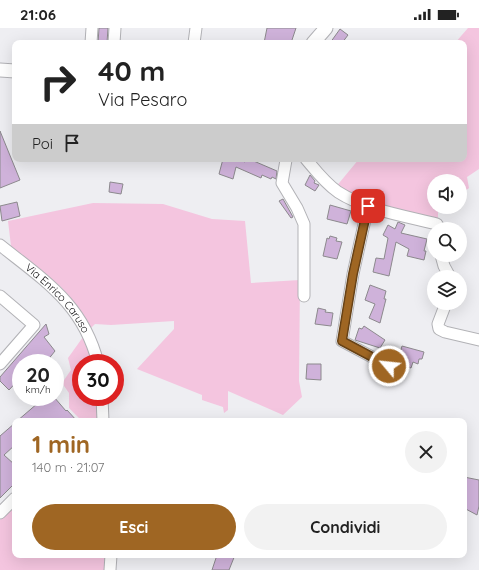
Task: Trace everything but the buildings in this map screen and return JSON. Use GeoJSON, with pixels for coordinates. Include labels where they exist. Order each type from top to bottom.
{"type":"FeatureCollection","features":[{"type":"Feature","properties":{"kind":"main road"},"geometry":{"type":"LineString","coordinates":[[316,40],[326,28]]}},
{"type":"Feature","properties":{"kind":"main road"},"geometry":{"type":"LineString","coordinates":[[0,70],[12,71]]}},
{"type":"Feature","properties":{"kind":"street"},"geometry":{"type":"LineString","coordinates":[[91,40],[92,28]]}},
{"type":"Feature","properties":{"kind":"street"},"geometry":{"type":"LineString","coordinates":[[114,40],[115,28]]}},
{"type":"Feature","properties":{"kind":"street"},"geometry":{"type":"LineString","coordinates":[[194,40],[196,28]]}},
{"type":"Feature","properties":{"kind":"street"},"geometry":{"type":"LineString","coordinates":[[286,162],[282,183],[297,208],[304,224],[304,296]]}},
{"type":"Feature","properties":{"kind":"street"},"geometry":{"type":"LineString","coordinates":[[309,162],[331,186],[350,198],[368,206],[429,222]]}},
{"type":"Feature","properties":{"kind":"street"},"geometry":{"type":"LineString","coordinates":[[368,206],[353,274],[342,341],[389,366]]}},
{"type":"Feature","properties":{"kind":"street","name":"Via Enrico Caruso"},"geometry":{"type":"LineString","coordinates":[[0,245],[44,280],[68,302],[90,336],[95,354]]}},
{"type":"Feature","properties":{"kind":"street"},"geometry":{"type":"LineString","coordinates":[[0,296],[34,325],[0,364]]}},
{"type":"Feature","properties":{"kind":"street"},"geometry":{"type":"LineString","coordinates":[[443,310],[438,324],[439,329],[445,332],[479,340]]}},
{"type":"Feature","properties":{"kind":"street"},"geometry":{"type":"LineString","coordinates":[[103,406],[104,418]]}},
{"type":"Feature","properties":{"kind":"street"},"geometry":{"type":"LineString","coordinates":[[0,513],[12,501]]}},
{"type":"Feature","properties":{"kind":"street"},"geometry":{"type":"LineString","coordinates":[[110,570],[111,558]]}},
{"type":"Feature","properties":{"kind":"shaded area"},"geometry":{"type":"Polygon","coordinates":[[[468,28],[479,28],[479,169],[467,177],[467,174],[427,174],[427,214],[438,214],[438,221],[376,205],[376,200],[372,196],[366,196],[359,199],[335,188],[357,162],[467,162],[467,40],[458,40],[468,28]]]}},
{"type":"Feature","properties":{"kind":"shaded area"},"geometry":{"type":"Polygon","coordinates":[[[467,177],[469,188],[467,190],[467,177]]]}},
{"type":"Feature","properties":{"kind":"shaded area"},"geometry":{"type":"Polygon","coordinates":[[[93,203],[163,204],[212,219],[245,221],[251,283],[300,280],[299,381],[302,397],[283,415],[228,391],[228,410],[224,413],[223,407],[202,400],[202,395],[137,369],[174,329],[174,321],[111,325],[95,324],[91,328],[72,300],[61,287],[11,246],[8,221],[93,203]]]}},
{"type":"Feature","properties":{"kind":"shaded area"},"geometry":{"type":"Polygon","coordinates":[[[83,337],[90,354],[72,354],[72,406],[98,406],[99,418],[79,418],[69,408],[69,393],[64,386],[64,380],[71,370],[68,358],[83,337]]]}},
{"type":"Feature","properties":{"kind":"shaded area"},"geometry":{"type":"Polygon","coordinates":[[[12,508],[12,558],[105,558],[104,570],[0,570],[0,520],[12,508]]]}},
{"type":"Feature","properties":{"kind":"route"},"geometry":{"type":"LineString","coordinates":[[368,206],[353,274],[342,341],[389,366]]}}]}
